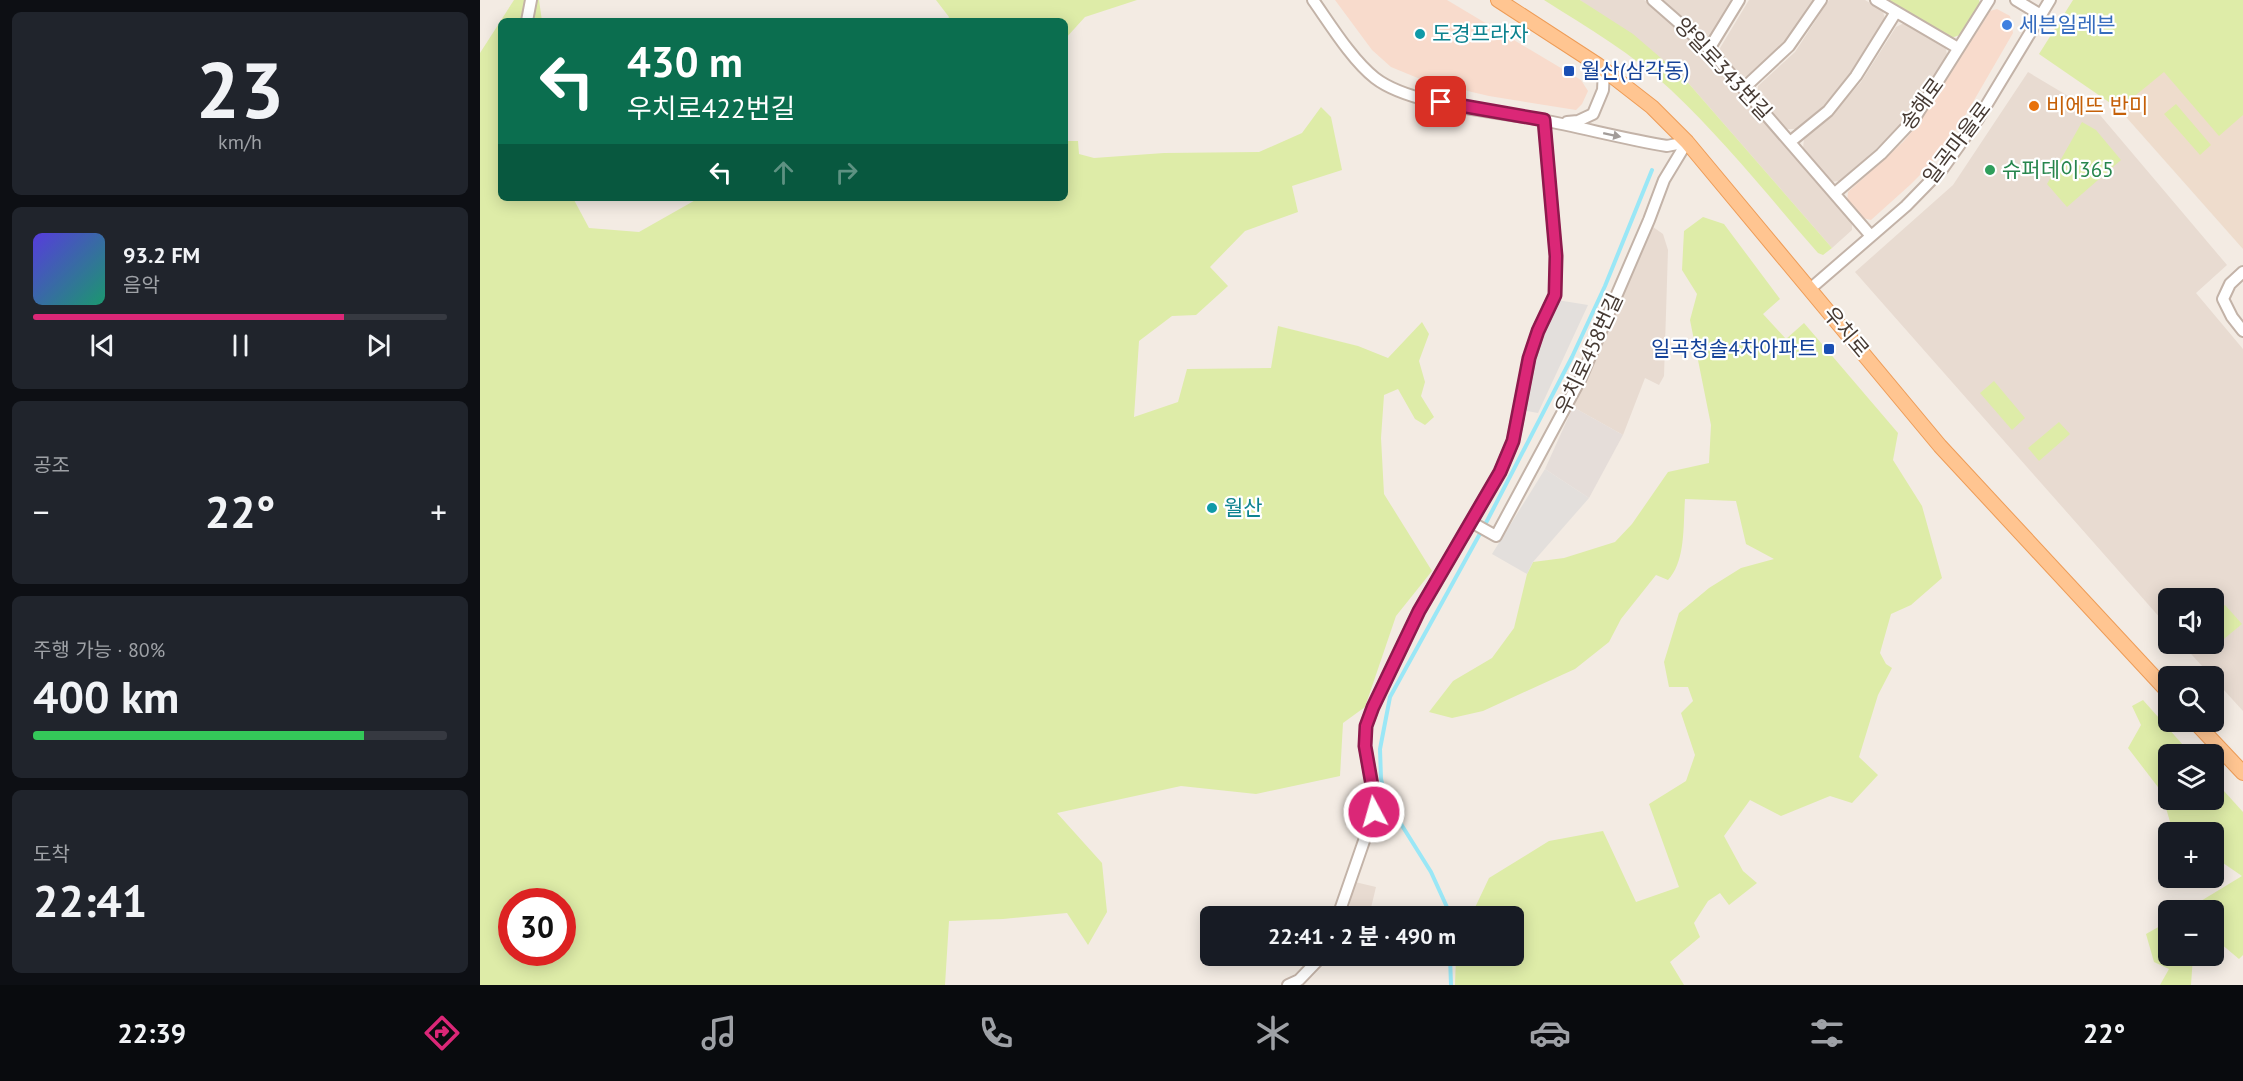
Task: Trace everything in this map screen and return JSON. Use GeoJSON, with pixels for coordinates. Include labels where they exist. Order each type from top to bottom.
{"type":"FeatureCollection","features":[{"type":"Feature","properties":{"kind":"main road","name":"우치로"},"geometry":{"type":"LineString","coordinates":[[1499,0],[1604,69],[1652,107],[1687,142],[1940,446],[2158,681]]}},
{"type":"Feature","properties":{"kind":"main road"},"geometry":{"type":"LineString","coordinates":[[2204,732],[2243,773]]}},
{"type":"Feature","properties":{"kind":"street"},"geometry":{"type":"LineString","coordinates":[[528,18],[531,0]]}},
{"type":"Feature","properties":{"kind":"street"},"geometry":{"type":"LineString","coordinates":[[1313,0],[1344,45],[1370,73],[1395,89],[1418,98],[1667,146],[1687,142]]}},
{"type":"Feature","properties":{"kind":"street","name":"양일로343번길"},"geometry":{"type":"LineString","coordinates":[[1653,0],[1709,49],[1871,236]]}},
{"type":"Feature","properties":{"kind":"street"},"geometry":{"type":"LineString","coordinates":[[1709,49],[1739,0]]}},
{"type":"Feature","properties":{"kind":"street"},"geometry":{"type":"LineString","coordinates":[[1744,88],[1789,46],[1821,0]]}},
{"type":"Feature","properties":{"kind":"street"},"geometry":{"type":"LineString","coordinates":[[1876,0],[1958,48]]}},
{"type":"Feature","properties":{"kind":"street","name":"송해로"},"geometry":{"type":"LineString","coordinates":[[1835,193],[1881,154],[1914,119],[1989,0]]}},
{"type":"Feature","properties":{"kind":"street"},"geometry":{"type":"LineString","coordinates":[[2016,0],[2041,15]]}},
{"type":"Feature","properties":{"kind":"street","name":"일곡마을로"},"geometry":{"type":"LineString","coordinates":[[1810,289],[1944,168],[1978,120],[2050,0]]}},
{"type":"Feature","properties":{"kind":"street"},"geometry":{"type":"LineString","coordinates":[[1790,142],[1828,111],[1856,76],[1896,12]]}},
{"type":"Feature","properties":{"kind":"street"},"geometry":{"type":"LineString","coordinates":[[1550,122],[1578,121],[1593,114],[1603,90],[1604,69]]}},
{"type":"Feature","properties":{"kind":"street"},"geometry":{"type":"LineString","coordinates":[[1341,906],[1374,812],[1374,797],[1365,746],[1366,726],[1402,643],[1500,472],[1513,441],[1529,358],[1538,331],[1555,295],[1556,256],[1550,122]]}},
{"type":"Feature","properties":{"kind":"street","name":"우치로458번길"},"geometry":{"type":"LineString","coordinates":[[1471,522],[1496,536],[1580,380],[1664,180],[1687,142]]}},
{"type":"Feature","properties":{"kind":"street"},"geometry":{"type":"LineString","coordinates":[[2243,272],[2230,284],[2223,299],[2232,317],[2243,331]]}},
{"type":"Feature","properties":{"kind":"street"},"geometry":{"type":"LineString","coordinates":[[1288,985],[1299,980],[1312,966]]}},
{"type":"Feature","properties":{"kind":"shaded area"},"geometry":{"type":"Polygon","coordinates":[[[1335,0],[1447,0],[1581,80],[1588,91],[1582,104],[1576,110],[1489,96],[1425,81],[1391,67],[1372,50],[1335,0]]]}},
{"type":"Feature","properties":{"kind":"shaded area"},"geometry":{"type":"Polygon","coordinates":[[[1580,0],[1644,0],[1654,6],[1708,53],[1852,220],[1852,230],[1832,248],[1683,77],[1580,0]]]}},
{"type":"Feature","properties":{"kind":"shaded area"},"geometry":{"type":"Polygon","coordinates":[[[1661,0],[1732,0],[1710,36],[1704,37],[1661,0]]]}},
{"type":"Feature","properties":{"kind":"shaded area"},"geometry":{"type":"Polygon","coordinates":[[[1749,0],[1815,0],[1785,46],[1751,78],[1742,76],[1721,53],[1720,48],[1749,0]]]}},
{"type":"Feature","properties":{"kind":"shaded area"},"geometry":{"type":"Polygon","coordinates":[[[1829,0],[1865,0],[1883,11],[1885,20],[1851,73],[1823,106],[1796,129],[1786,129],[1758,96],[1758,86],[1795,52],[1829,0]]]}},
{"type":"Feature","properties":{"kind":"shaded area"},"geometry":{"type":"Polygon","coordinates":[[[2243,4],[2243,249],[2119,109],[2243,4]]]}},
{"type":"Feature","properties":{"kind":"shaded area"},"geometry":{"type":"Polygon","coordinates":[[[1997,9],[2010,16],[2013,33],[1962,121],[1929,166],[1910,185],[1871,220],[1859,217],[1847,202],[1848,192],[1903,142],[1919,123],[1990,11],[1997,9]]]}},
{"type":"Feature","properties":{"kind":"shaded area"},"geometry":{"type":"Polygon","coordinates":[[[1904,23],[1946,49],[1947,55],[1909,115],[1876,149],[1839,181],[1831,182],[1803,148],[1804,139],[1832,115],[1861,82],[1896,27],[1904,23]]]}},
{"type":"Feature","properties":{"kind":"shaded area"},"geometry":{"type":"Polygon","coordinates":[[[2028,72],[2100,115],[2227,265],[2196,293],[2243,349],[2243,711],[2224,690],[2224,666],[2202,666],[2191,654],[2224,654],[2224,588],[2158,588],[2158,616],[1855,272],[1953,185],[2028,72]]]}},
{"type":"Feature","properties":{"kind":"shaded area"},"geometry":{"type":"Polygon","coordinates":[[[1653,227],[1663,234],[1668,250],[1664,376],[1659,385],[1645,378],[1623,435],[1573,407],[1640,250],[1653,227]]]}},
{"type":"Feature","properties":{"kind":"shaded area"},"geometry":{"type":"Polygon","coordinates":[[[1557,300],[1588,305],[1538,413],[1521,410],[1541,331],[1557,300]]]}},
{"type":"Feature","properties":{"kind":"shaded area"},"geometry":{"type":"Polygon","coordinates":[[[1573,407],[1623,435],[1589,498],[1545,469],[1573,407]]]}},
{"type":"Feature","properties":{"kind":"shaded area"},"geometry":{"type":"Polygon","coordinates":[[[1545,469],[1589,498],[1533,562],[1527,574],[1492,554],[1545,469]]]}},
{"type":"Feature","properties":{"kind":"shaded area"},"geometry":{"type":"Polygon","coordinates":[[[1355,882],[1376,887],[1371,906],[1349,906],[1355,882]]]}},
{"type":"Feature","properties":{"kind":"green space"},"geometry":{"type":"Polygon","coordinates":[[[514,0],[539,0],[542,18],[502,18],[514,0]]]}},
{"type":"Feature","properties":{"kind":"green space"},"geometry":{"type":"Polygon","coordinates":[[[936,0],[1137,0],[1085,17],[1068,36],[1068,18],[949,17],[936,0]]]}},
{"type":"Feature","properties":{"kind":"green space"},"geometry":{"type":"Polygon","coordinates":[[[1544,0],[1580,0],[1633,34],[1683,77],[1832,248],[1823,255],[1818,253],[1728,149],[1691,109],[1656,77],[1610,42],[1544,0]]]}},
{"type":"Feature","properties":{"kind":"green space"},"geometry":{"type":"Polygon","coordinates":[[[1886,0],[1979,0],[1980,3],[1960,35],[1951,38],[1886,0]]]}},
{"type":"Feature","properties":{"kind":"green space"},"geometry":{"type":"Polygon","coordinates":[[[2073,0],[2243,0],[2243,115],[2219,136],[2164,72],[2119,109],[2039,54],[2073,0]]]}},
{"type":"Feature","properties":{"kind":"green space"},"geometry":{"type":"Polygon","coordinates":[[[498,25],[498,201],[575,201],[589,228],[639,232],[694,201],[1068,201],[1068,141],[1078,141],[1079,154],[1094,158],[1164,153],[1259,152],[1302,133],[1321,107],[1331,117],[1342,170],[1292,186],[1298,212],[1245,231],[1210,267],[1228,286],[1196,315],[1172,316],[1139,341],[1134,417],[1178,402],[1187,369],[1271,368],[1278,326],[1358,346],[1388,358],[1422,322],[1429,334],[1419,361],[1425,382],[1421,396],[1434,417],[1425,425],[1415,419],[1398,389],[1384,395],[1381,438],[1384,494],[1432,571],[1396,616],[1365,707],[1343,723],[1340,776],[1256,794],[1181,786],[1057,813],[1102,863],[1107,912],[1088,945],[1067,913],[949,921],[945,985],[480,985],[480,53],[498,25]]]}},
{"type":"Feature","properties":{"kind":"green space"},"geometry":{"type":"Polygon","coordinates":[[[2176,104],[2211,145],[2200,155],[2164,114],[2176,104]]]}},
{"type":"Feature","properties":{"kind":"green space"},"geometry":{"type":"Polygon","coordinates":[[[2082,122],[2096,130],[2121,160],[2067,207],[2047,184],[2082,122]]]}},
{"type":"Feature","properties":{"kind":"green space"},"geometry":{"type":"Polygon","coordinates":[[[1703,217],[1724,224],[1780,299],[1763,314],[1786,339],[1804,323],[1898,433],[1893,460],[1922,506],[1942,578],[1911,605],[1891,614],[1880,653],[1886,664],[1892,668],[1878,695],[1859,757],[1878,775],[1852,803],[1830,796],[1781,816],[1750,800],[1724,836],[1743,871],[1757,883],[1729,905],[1720,893],[1708,901],[1694,923],[1700,937],[1670,962],[1684,985],[1455,985],[1456,966],[1524,966],[1524,906],[1476,906],[1489,878],[1549,841],[1603,831],[1636,902],[1679,887],[1649,804],[1686,781],[1695,755],[1681,713],[1693,701],[1688,687],[1669,687],[1664,662],[1679,613],[1709,588],[1741,568],[1774,559],[1746,544],[1736,501],[1685,499],[1681,553],[1674,572],[1668,580],[1656,575],[1621,619],[1609,642],[1575,669],[1483,711],[1452,718],[1429,712],[1453,681],[1492,658],[1514,628],[1527,574],[1533,562],[1564,558],[1615,542],[1632,524],[1668,472],[1709,463],[1711,425],[1690,320],[1697,294],[1682,270],[1684,231],[1703,217]]]}},
{"type":"Feature","properties":{"kind":"green space"},"geometry":{"type":"Polygon","coordinates":[[[1994,381],[2025,418],[2012,430],[1980,393],[1994,381]]]}},
{"type":"Feature","properties":{"kind":"green space"},"geometry":{"type":"Polygon","coordinates":[[[2059,422],[2070,434],[2039,461],[2028,448],[2059,422]]]}},
{"type":"Feature","properties":{"kind":"green space"},"geometry":{"type":"Polygon","coordinates":[[[2224,606],[2242,624],[2224,639],[2224,606]]]}},
{"type":"Feature","properties":{"kind":"green space"},"geometry":{"type":"Polygon","coordinates":[[[2143,700],[2158,717],[2158,732],[2171,732],[2182,744],[2158,744],[2158,787],[2128,748],[2141,725],[2132,706],[2143,700]]]}},
{"type":"Feature","properties":{"kind":"green space"},"geometry":{"type":"Polygon","coordinates":[[[2224,791],[2243,812],[2243,955],[2239,959],[2224,946],[2224,900],[2202,900],[2242,876],[2224,864],[2224,822],[2170,822],[2167,810],[2224,810],[2224,791]]]}},
{"type":"Feature","properties":{"kind":"green space"},"geometry":{"type":"Polygon","coordinates":[[[2158,927],[2158,964],[2154,962],[2146,934],[2158,927]]]}},
{"type":"Feature","properties":{"kind":"green space"},"geometry":{"type":"Polygon","coordinates":[[[2163,966],[2192,966],[2191,985],[2160,985],[2169,969],[2163,966]]]}},
{"type":"Feature","properties":{"kind":"waterway"},"geometry":{"type":"LineString","coordinates":[[1446,906],[1431,872],[1386,800],[1381,779],[1380,749],[1390,697],[1488,519],[1572,357],[1605,286],[1652,170]]}},
{"type":"Feature","properties":{"kind":"waterway"},"geometry":{"type":"LineString","coordinates":[[1450,966],[1451,985]]}},
{"type":"Feature","properties":{"kind":"place","name":"세븐일레븐"},"geometry":{"type":"Point","coordinates":[2007,25]}},
{"type":"Feature","properties":{"kind":"place","name":"도경프라자"},"geometry":{"type":"Point","coordinates":[1420,34]}},
{"type":"Feature","properties":{"kind":"place","name":"월산(삼각동)"},"geometry":{"type":"Point","coordinates":[1569,71]}},
{"type":"Feature","properties":{"kind":"place","name":"비에뜨 반미"},"geometry":{"type":"Point","coordinates":[2034,106]}},
{"type":"Feature","properties":{"kind":"place","name":"슈퍼데이365"},"geometry":{"type":"Point","coordinates":[1990,170]}},
{"type":"Feature","properties":{"kind":"place","name":"일곡청솔4차아파트"},"geometry":{"type":"Point","coordinates":[1829,349]}},
{"type":"Feature","properties":{"kind":"place","name":"월산"},"geometry":{"type":"Point","coordinates":[1212,508]}},
{"type":"Feature","properties":{"kind":"route"},"geometry":{"type":"LineString","coordinates":[[1374,812],[1374,797],[1365,746],[1366,726],[1402,643],[1500,472],[1513,441],[1529,358],[1538,331],[1555,295],[1556,256],[1544,120],[1441,102]]}}]}
